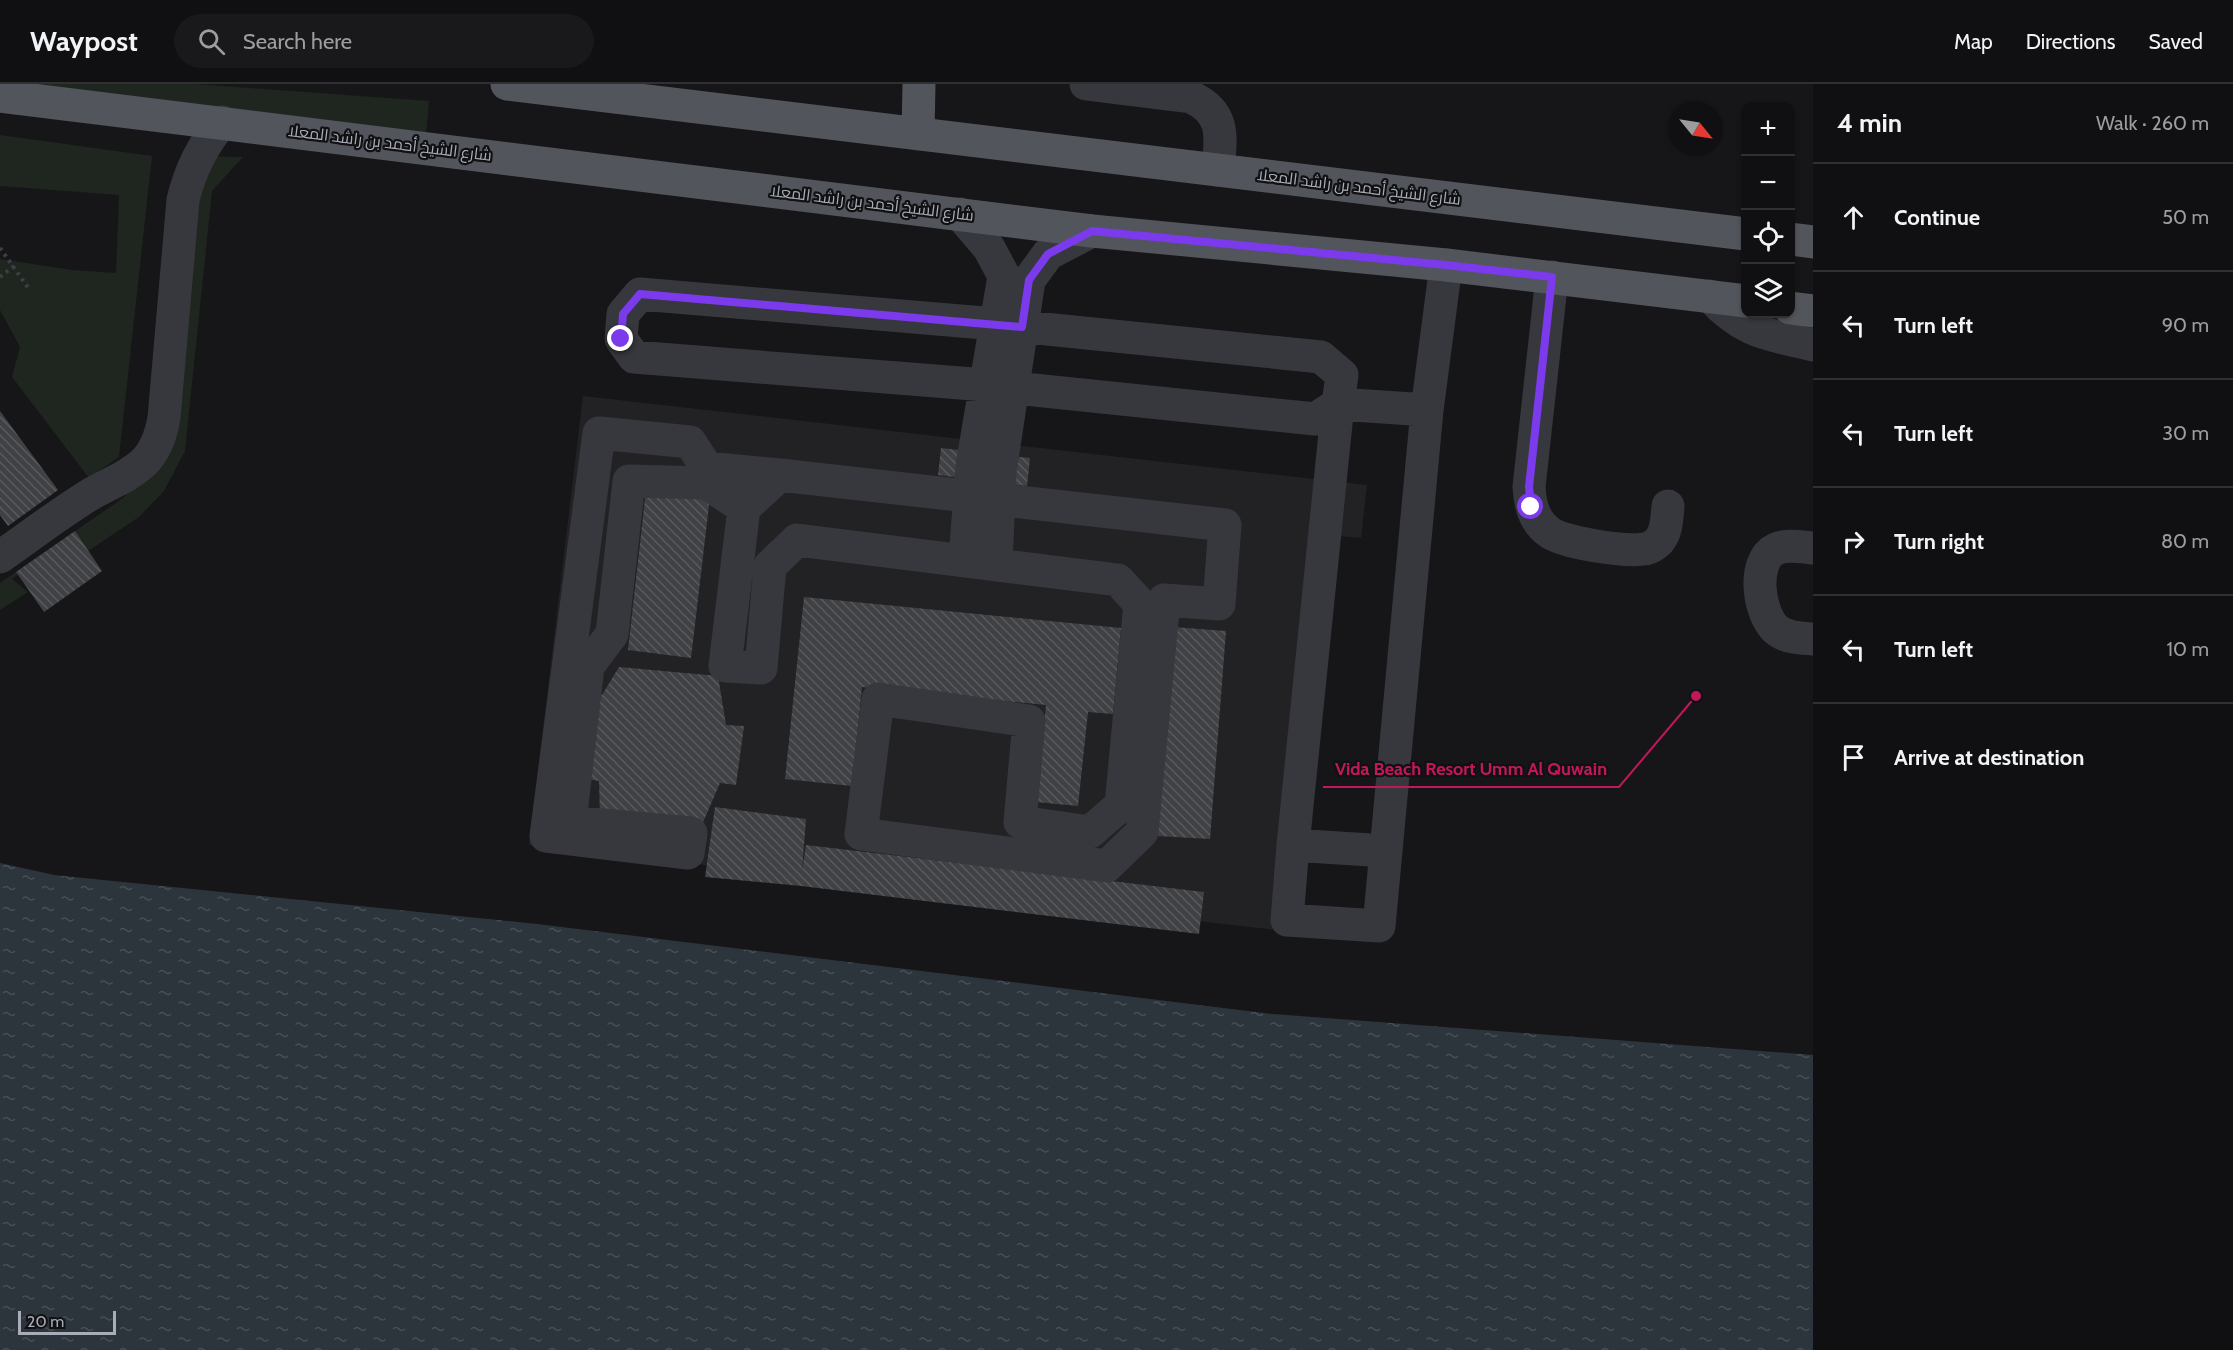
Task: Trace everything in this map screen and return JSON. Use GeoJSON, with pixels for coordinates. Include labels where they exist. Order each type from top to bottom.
{"type":"FeatureCollection","features":[{"type":"Feature","properties":{"kind":"main road","name":"شارع الشيخ أحمد بن راشد المعلا"},"geometry":{"type":"LineString","coordinates":[[507,84],[558,87],[918,134],[1741,233]]}},
{"type":"Feature","properties":{"kind":"main road"},"geometry":{"type":"LineString","coordinates":[[918,134],[919,84]]}},
{"type":"Feature","properties":{"kind":"main road","name":"شارع الشيخ أحمد بن راشد المعلا"},"geometry":{"type":"LineString","coordinates":[[0,96],[1092,231],[1446,265],[1741,300]]}},
{"type":"Feature","properties":{"kind":"main road"},"geometry":{"type":"LineString","coordinates":[[1795,240],[1813,242]]}},
{"type":"Feature","properties":{"kind":"main road"},"geometry":{"type":"LineString","coordinates":[[1795,309],[1813,311]]}},
{"type":"Feature","properties":{"kind":"street"},"geometry":{"type":"LineString","coordinates":[[1086,84],[1191,97],[1202,102],[1211,110],[1220,133],[1218,170]]}},
{"type":"Feature","properties":{"kind":"street"},"geometry":{"type":"LineString","coordinates":[[0,557],[89,496],[136,468],[154,450],[161,435],[164,418],[183,200],[187,182],[201,150],[222,122]]}},
{"type":"Feature","properties":{"kind":"street"},"geometry":{"type":"LineString","coordinates":[[960,214],[988,248],[1004,276],[1009,326]]}},
{"type":"Feature","properties":{"kind":"street"},"geometry":{"type":"LineString","coordinates":[[980,562],[986,484],[1009,326],[1029,280],[1048,254],[1092,231]]}},
{"type":"Feature","properties":{"kind":"street"},"geometry":{"type":"LineString","coordinates":[[1427,410],[1338,405],[1315,419],[999,387],[634,357],[621,339],[623,314],[640,294],[1009,326],[1321,357],[1342,375],[1338,405],[1293,845],[1287,920],[1379,926],[1427,410],[1446,265]]}},
{"type":"Feature","properties":{"kind":"street"},"geometry":{"type":"LineString","coordinates":[[1552,277],[1529,487],[1531,507],[1535,516],[1548,531],[1565,540],[1645,549],[1660,540],[1665,532],[1668,506]]}},
{"type":"Feature","properties":{"kind":"street"},"geometry":{"type":"LineString","coordinates":[[1710,296],[1733,319],[1748,328],[1763,334],[1813,345]]}},
{"type":"Feature","properties":{"kind":"street"},"geometry":{"type":"LineString","coordinates":[[744,508],[706,483],[628,481],[612,634],[588,666],[570,822],[691,833],[688,853],[546,836],[599,433],[690,442],[707,468],[780,475],[986,484],[1225,525],[1219,604],[1164,600],[1142,832],[1107,866],[861,834],[878,699],[1029,721],[1020,822],[1090,832],[1121,805],[1140,604],[1118,580],[797,540],[770,566],[761,668],[725,666],[744,508],[780,475]]}},
{"type":"Feature","properties":{"kind":"street"},"geometry":{"type":"LineString","coordinates":[[1813,548],[1786,547],[1771,552],[1763,566],[1761,597],[1765,615],[1778,631],[1787,636],[1813,639]]}},
{"type":"Feature","properties":{"kind":"street"},"geometry":{"type":"LineString","coordinates":[[1293,845],[1385,851]]}},
{"type":"Feature","properties":{"kind":"path"},"geometry":{"type":"LineString","coordinates":[[0,248],[30,289]]}},
{"type":"Feature","properties":{"kind":"path"},"geometry":{"type":"LineString","coordinates":[[0,278],[14,266]]}},
{"type":"Feature","properties":{"kind":"shaded area"},"geometry":{"type":"Polygon","coordinates":[[[19,84],[194,84],[429,101],[426,135],[19,84]]]}},
{"type":"Feature","properties":{"kind":"shaded area"},"geometry":{"type":"Polygon","coordinates":[[[0,135],[152,156],[119,457],[89,478],[12,377],[20,347],[0,310],[0,259],[72,270],[116,273],[119,195],[0,186],[0,135]]]}},
{"type":"Feature","properties":{"kind":"shaded area"},"geometry":{"type":"Polygon","coordinates":[[[189,156],[243,157],[212,191],[185,451],[164,491],[139,517],[88,551],[75,532],[12,579],[28,592],[0,610],[0,583],[123,498],[144,476],[189,156]]]}},
{"type":"Feature","properties":{"kind":"shaded area"},"geometry":{"type":"Polygon","coordinates":[[[583,396],[1367,485],[1361,538],[1314,534],[1277,930],[529,845],[583,396]]]}},
{"type":"Feature","properties":{"kind":"water"},"geometry":{"type":"Polygon","coordinates":[[[0,863],[54,875],[537,924],[1273,1014],[1813,1055],[1813,1350],[0,1350],[0,863]]]}},
{"type":"Feature","properties":{"kind":"building"},"geometry":{"type":"Polygon","coordinates":[[[0,411],[58,490],[8,526],[0,515],[0,411]]]}},
{"type":"Feature","properties":{"kind":"building"},"geometry":{"type":"Polygon","coordinates":[[[941,448],[1030,458],[1027,486],[938,475],[941,448]]]}},
{"type":"Feature","properties":{"kind":"building"},"geometry":{"type":"Polygon","coordinates":[[[646,490],[710,497],[691,658],[628,650],[646,490]]]}},
{"type":"Feature","properties":{"kind":"building"},"geometry":{"type":"Polygon","coordinates":[[[75,531],[102,571],[44,612],[16,572],[75,531]]]}},
{"type":"Feature","properties":{"kind":"building"},"geometry":{"type":"Polygon","coordinates":[[[804,597],[1121,628],[1113,714],[1088,712],[1078,806],[1036,802],[1046,705],[862,687],[852,786],[785,779],[804,597]]]}},
{"type":"Feature","properties":{"kind":"building"},"geometry":{"type":"Polygon","coordinates":[[[1173,627],[1226,631],[1210,839],[1157,836],[1173,627]]]}},
{"type":"Feature","properties":{"kind":"building"},"geometry":{"type":"Polygon","coordinates":[[[619,667],[718,676],[726,725],[744,726],[736,785],[720,783],[701,827],[600,817],[599,781],[576,777],[587,699],[602,695],[619,667]]]}},
{"type":"Feature","properties":{"kind":"building"},"geometry":{"type":"Polygon","coordinates":[[[715,807],[806,819],[802,871],[806,845],[1204,892],[1199,934],[801,886],[705,877],[715,807]]]}},
{"type":"Feature","properties":{"kind":"place","name":"Vida Beach Resort Umm Al Quwain"},"geometry":{"type":"Point","coordinates":[1696,696]}},
{"type":"Feature","properties":{"kind":"route"},"geometry":{"type":"LineString","coordinates":[[621,339],[623,314],[640,294],[1022,327],[1029,280],[1048,254],[1092,231],[1552,277],[1529,487],[1531,507]]}}]}
